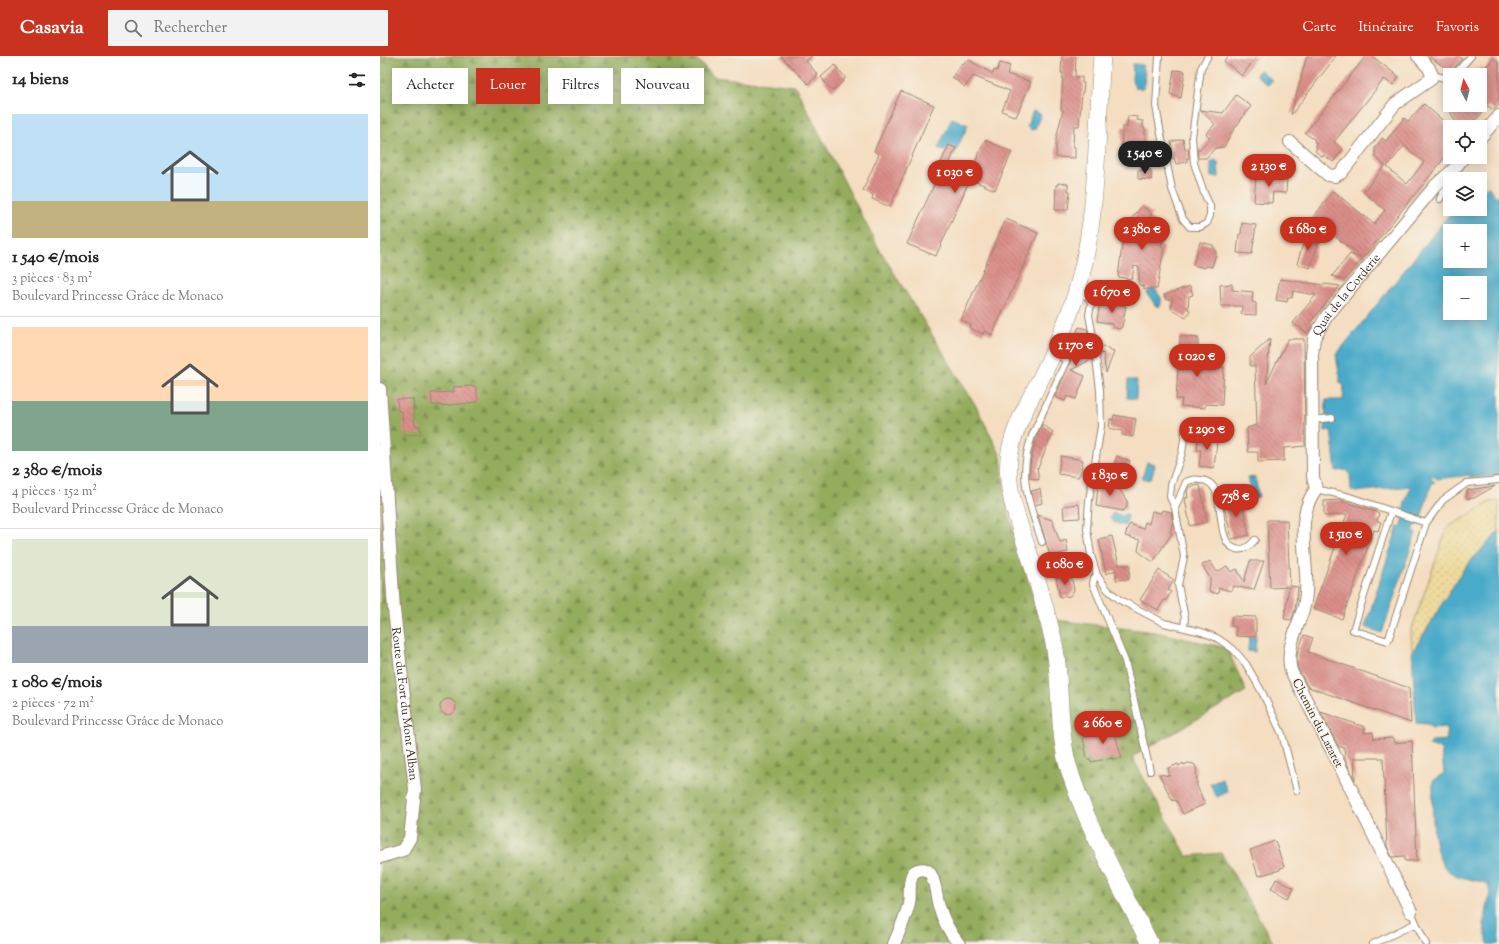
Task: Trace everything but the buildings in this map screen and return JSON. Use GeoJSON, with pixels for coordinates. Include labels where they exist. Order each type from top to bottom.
{"type":"FeatureCollection","features":[{"type":"Feature","properties":{"kind":"main road"},"geometry":{"type":"LineString","coordinates":[[1102,56],[1088,250],[1069,316],[1055,351],[1025,411],[1013,439],[1009,463],[1010,488],[1052,631],[1063,739],[1074,784],[1088,820],[1150,944]]}},
{"type":"Feature","properties":{"kind":"street"},"geometry":{"type":"LineString","coordinates":[[1290,142],[1328,175],[1335,176],[1341,173],[1395,104],[1431,79],[1432,75],[1429,68],[1418,56]]}},
{"type":"Feature","properties":{"kind":"street"},"geometry":{"type":"LineString","coordinates":[[1487,130],[1499,116]]}},
{"type":"Feature","properties":{"kind":"street","name":"Quai de la Corderie"},"geometry":{"type":"LineString","coordinates":[[1316,489],[1313,477],[1312,420],[1312,355],[1314,338],[1326,317],[1436,185],[1443,182]]}},
{"type":"Feature","properties":{"kind":"street","name":"Route du Fort du Mont Alban"},"geometry":{"type":"LineString","coordinates":[[380,388],[394,610],[415,789],[410,838],[403,850],[380,857]]}},
{"type":"Feature","properties":{"kind":"street","name":"Chemin du Lazaret"},"geometry":{"type":"LineString","coordinates":[[1316,489],[1310,496],[1304,520],[1307,590],[1304,606],[1289,650],[1291,671],[1335,756],[1413,917]]}},
{"type":"Feature","properties":{"kind":"street"},"geometry":{"type":"LineString","coordinates":[[894,944],[909,903],[912,874],[917,870],[924,869],[929,873],[933,882],[939,908],[951,934],[960,944]]}},
{"type":"Feature","properties":{"kind":"lane"},"geometry":{"type":"LineString","coordinates":[[1159,56],[1156,106],[1172,189],[1183,219],[1190,226],[1200,227],[1207,223],[1210,216],[1210,206],[1194,163],[1192,137],[1202,68],[1208,56]]}},
{"type":"Feature","properties":{"kind":"lane"},"geometry":{"type":"LineString","coordinates":[[1460,68],[1470,56]]}},
{"type":"Feature","properties":{"kind":"lane"},"geometry":{"type":"LineString","coordinates":[[1432,75],[1443,78]]}},
{"type":"Feature","properties":{"kind":"lane"},"geometry":{"type":"LineString","coordinates":[[1443,193],[1440,199],[1443,197]]}},
{"type":"Feature","properties":{"kind":"lane"},"geometry":{"type":"LineString","coordinates":[[1076,294],[1088,296],[1091,304],[1089,315],[1100,390],[1102,426],[1089,500],[1087,529],[1091,555],[1097,575],[1108,590],[1120,600],[1164,623],[1202,632],[1217,638],[1233,649],[1246,664],[1262,692],[1282,734],[1297,791]]}},
{"type":"Feature","properties":{"kind":"lane"},"geometry":{"type":"LineString","coordinates":[[1042,542],[1028,500],[1025,481],[1025,463],[1028,447],[1066,361],[1055,351]]}},
{"type":"Feature","properties":{"kind":"lane"},"geometry":{"type":"LineString","coordinates":[[1312,420],[1332,418]]}},
{"type":"Feature","properties":{"kind":"lane"},"geometry":{"type":"LineString","coordinates":[[1184,628],[1185,618],[1178,585],[1184,557],[1175,508],[1170,496],[1171,485],[1182,453],[1186,425]]}},
{"type":"Feature","properties":{"kind":"lane"},"geometry":{"type":"LineString","coordinates":[[1175,508],[1186,482],[1192,479],[1204,480],[1211,483],[1217,494],[1225,540],[1231,548],[1239,550],[1249,547],[1255,540]]}},
{"type":"Feature","properties":{"kind":"lane"},"geometry":{"type":"LineString","coordinates":[[1391,512],[1353,630],[1388,641],[1424,522],[1443,500],[1467,483],[1499,480]]}},
{"type":"Feature","properties":{"kind":"lane"},"geometry":{"type":"LineString","coordinates":[[1316,489],[1350,497],[1424,522]]}},
{"type":"Feature","properties":{"kind":"lane"},"geometry":{"type":"LineString","coordinates":[[1097,575],[1094,578],[1093,584],[1125,661],[1150,771]]}},
{"type":"Feature","properties":{"kind":"lane"},"geometry":{"type":"LineString","coordinates":[[1373,944],[1413,917]]}},
{"type":"Feature","properties":{"kind":"lane","name":"Chemin du Lazaret"},"geometry":{"type":"LineString","coordinates":[[1413,917],[1426,944]]}},
{"type":"Feature","properties":{"kind":"green space"},"geometry":{"type":"Polygon","coordinates":[[[380,56],[694,56],[714,77],[795,86],[878,247],[976,406],[1001,456],[1006,505],[1039,618],[1155,632],[1227,648],[1246,691],[1132,757],[1187,856],[1221,853],[1274,944],[1091,944],[1089,940],[1073,944],[380,944],[380,56]]]}},
{"type":"Feature","properties":{"kind":"sand"},"geometry":{"type":"Polygon","coordinates":[[[1499,501],[1499,531],[1465,568],[1412,652],[1411,631],[1447,528],[1490,502],[1499,501]]]}},
{"type":"Feature","properties":{"kind":"water"},"geometry":{"type":"Polygon","coordinates":[[[1133,64],[1143,65],[1146,80],[1142,89],[1135,88],[1132,80],[1133,64]]]}},
{"type":"Feature","properties":{"kind":"water"},"geometry":{"type":"Polygon","coordinates":[[[1260,70],[1272,80],[1268,85],[1256,75],[1260,70]]]}},
{"type":"Feature","properties":{"kind":"water"},"geometry":{"type":"Polygon","coordinates":[[[1033,111],[1041,114],[1035,129],[1030,130],[1027,126],[1033,111]]]}},
{"type":"Feature","properties":{"kind":"water"},"geometry":{"type":"Polygon","coordinates":[[[952,118],[968,125],[954,155],[938,148],[952,118]]]}},
{"type":"Feature","properties":{"kind":"water"},"geometry":{"type":"Polygon","coordinates":[[[1215,160],[1218,162],[1219,177],[1211,177],[1211,162],[1215,160]]]}},
{"type":"Feature","properties":{"kind":"water"},"geometry":{"type":"Polygon","coordinates":[[[1488,186],[1496,197],[1499,195],[1499,475],[1471,478],[1471,475],[1437,479],[1433,476],[1431,479],[1435,482],[1432,483],[1419,524],[1416,523],[1413,532],[1416,533],[1382,633],[1365,627],[1398,526],[1401,527],[1404,518],[1400,517],[1411,486],[1355,492],[1351,490],[1350,474],[1345,470],[1336,471],[1331,430],[1325,431],[1326,400],[1343,400],[1344,385],[1340,383],[1340,373],[1336,355],[1448,216],[1487,216],[1487,187],[1488,186]]]}},
{"type":"Feature","properties":{"kind":"water"},"geometry":{"type":"Polygon","coordinates":[[[1151,289],[1156,290],[1161,298],[1161,304],[1159,307],[1155,305],[1148,296],[1147,292],[1151,289]]]}},
{"type":"Feature","properties":{"kind":"water"},"geometry":{"type":"Polygon","coordinates":[[[1128,380],[1137,380],[1136,399],[1127,398],[1128,380]]]}},
{"type":"Feature","properties":{"kind":"water"},"geometry":{"type":"Polygon","coordinates":[[[1147,462],[1154,464],[1155,466],[1151,478],[1148,480],[1142,478],[1147,462]]]}},
{"type":"Feature","properties":{"kind":"water"},"geometry":{"type":"Polygon","coordinates":[[[1255,477],[1259,497],[1253,498],[1248,478],[1255,477]]]}},
{"type":"Feature","properties":{"kind":"water"},"geometry":{"type":"Polygon","coordinates":[[[1113,513],[1123,516],[1124,514],[1127,514],[1128,517],[1125,526],[1113,522],[1110,518],[1113,513]]]}},
{"type":"Feature","properties":{"kind":"water"},"geometry":{"type":"Polygon","coordinates":[[[1499,531],[1499,944],[1488,944],[1484,925],[1490,893],[1488,885],[1479,881],[1454,875],[1443,865],[1438,855],[1435,843],[1433,816],[1433,781],[1444,773],[1441,749],[1429,745],[1433,741],[1447,740],[1446,727],[1432,728],[1427,724],[1416,723],[1412,652],[1466,566],[1499,531]]]}},
{"type":"Feature","properties":{"kind":"water"},"geometry":{"type":"Polygon","coordinates":[[[1249,636],[1256,637],[1255,652],[1248,651],[1249,636]]]}},
{"type":"Feature","properties":{"kind":"water"},"geometry":{"type":"Polygon","coordinates":[[[1222,779],[1228,792],[1217,797],[1210,784],[1222,779]]]}}]}
